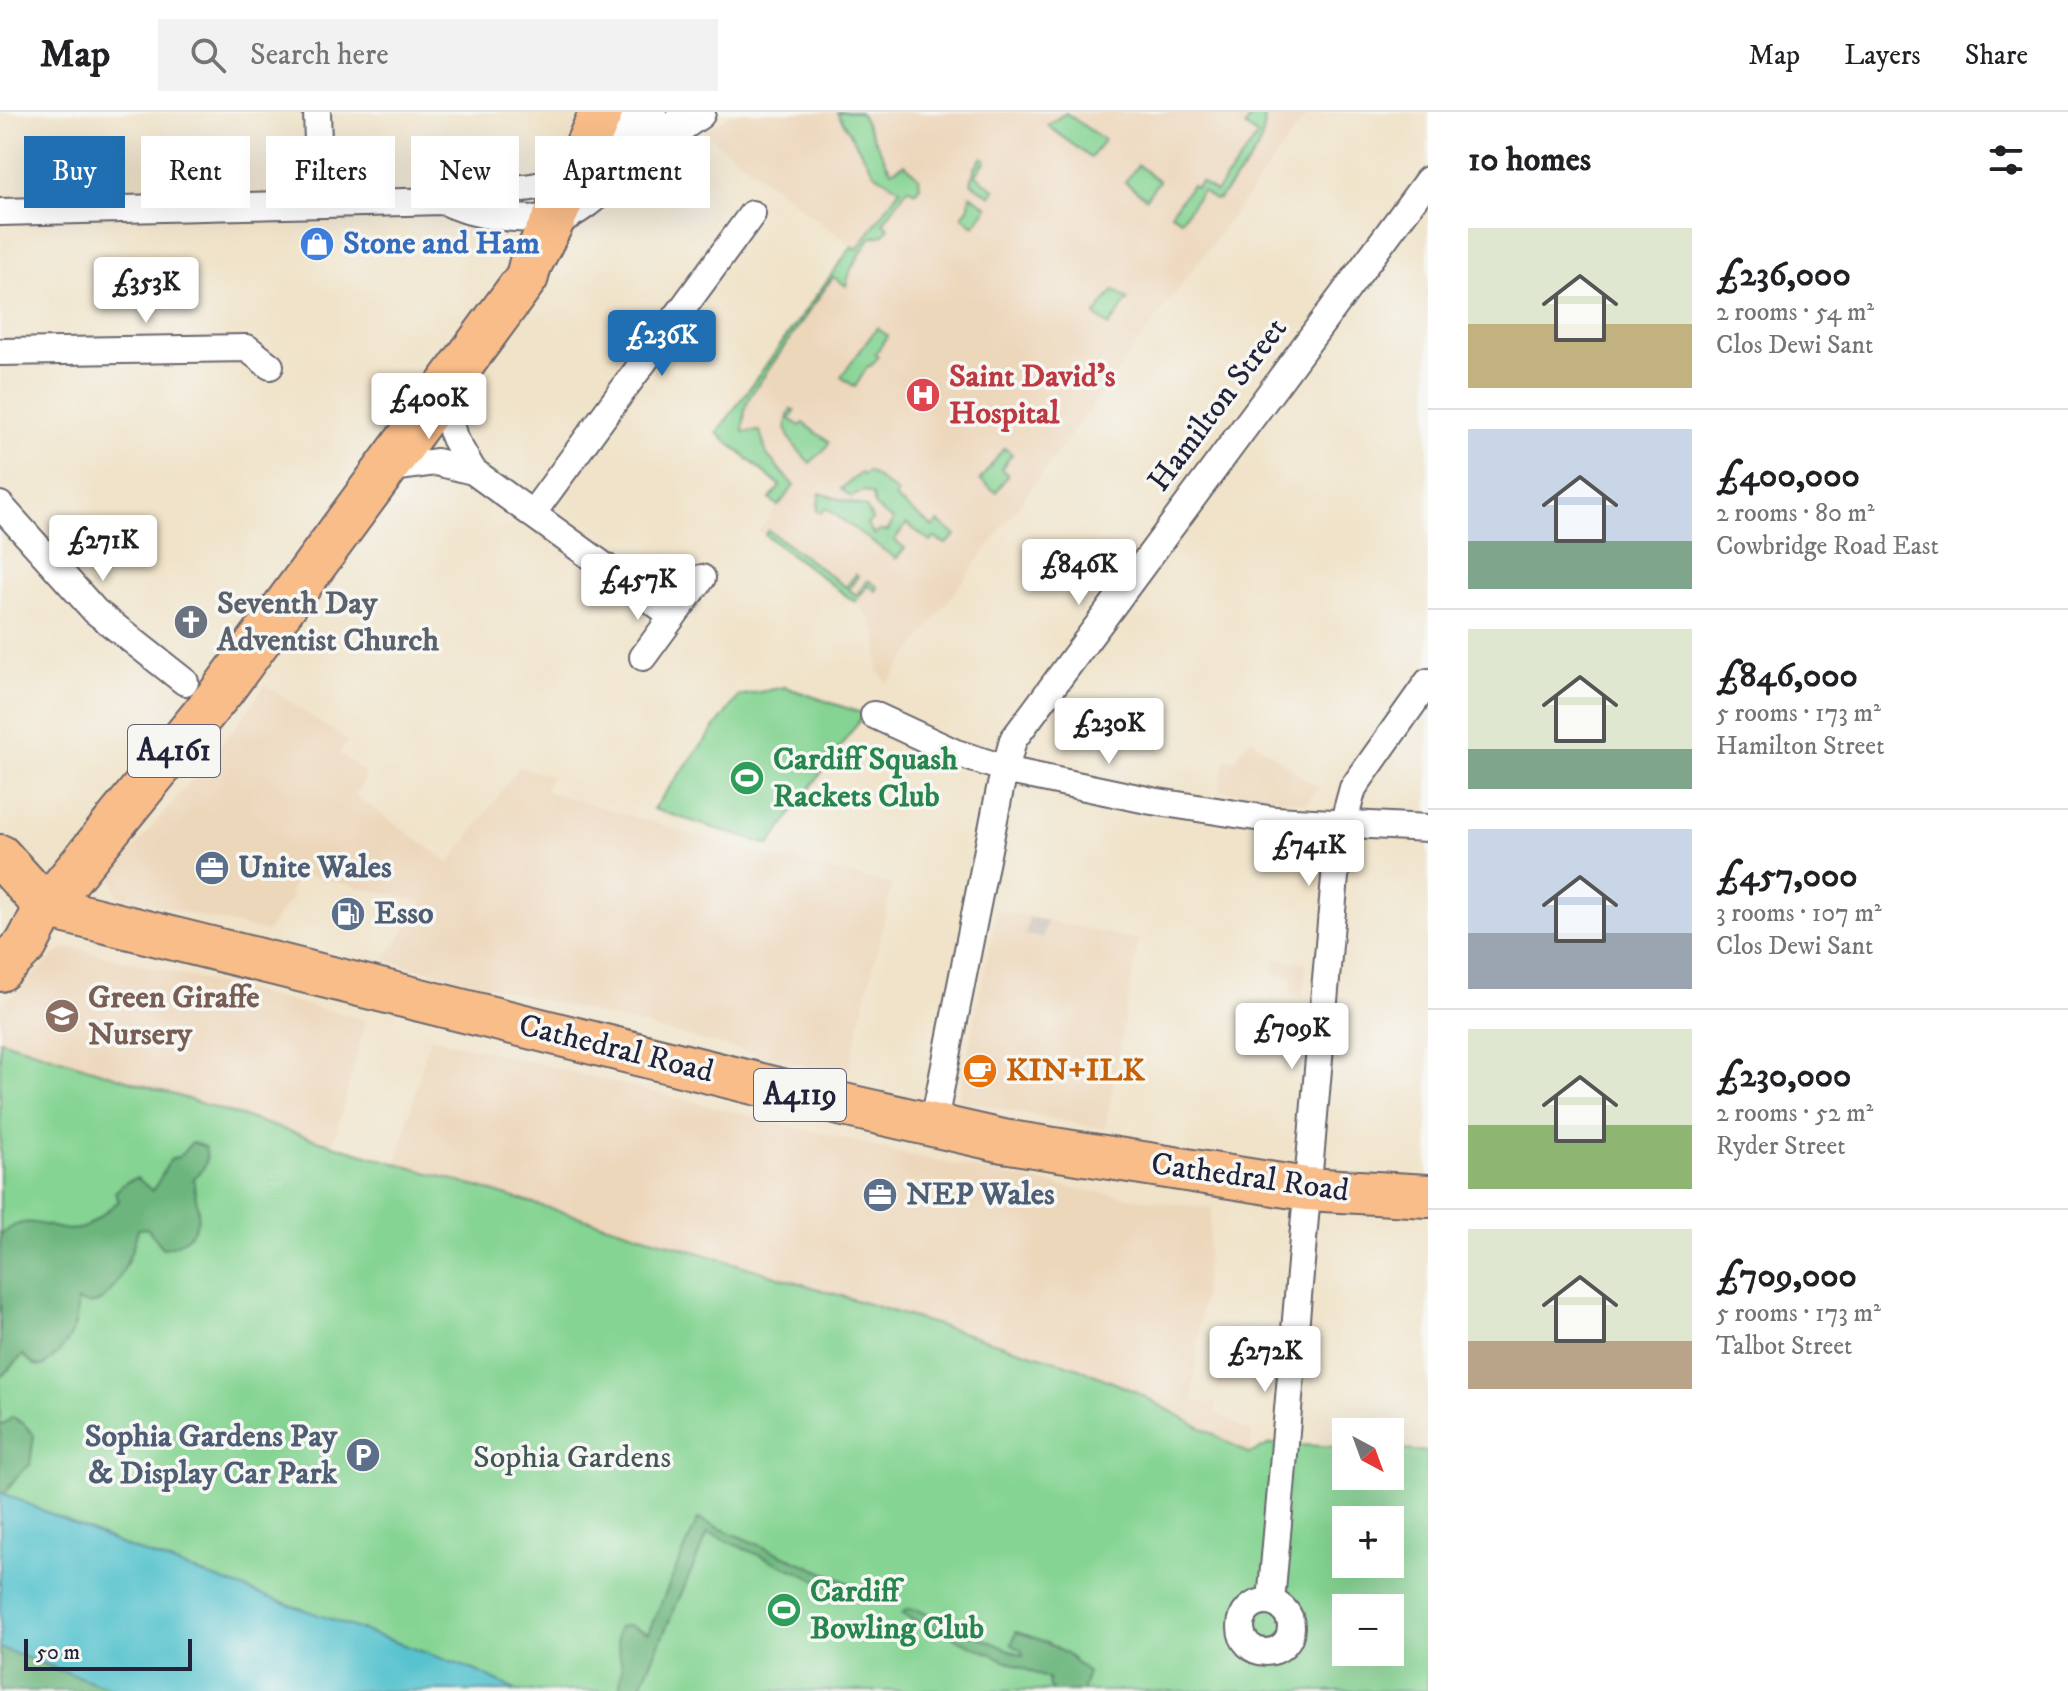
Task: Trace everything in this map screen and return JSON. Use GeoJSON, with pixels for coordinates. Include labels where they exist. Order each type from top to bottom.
{"type":"FeatureCollection","features":[{"type":"Feature","properties":{"kind":"main road","name":"A4161"},"geometry":{"type":"LineString","coordinates":[[592,136],[624,116]]}},
{"type":"Feature","properties":{"kind":"main road","name":"A4161"},"geometry":{"type":"LineString","coordinates":[[0,970],[26,945],[46,907],[213,703],[387,469],[527,277],[554,219],[563,208]]}},
{"type":"Feature","properties":{"kind":"main road","name":"A4161"},"geometry":{"type":"LineString","coordinates":[[527,277],[547,265],[579,222],[582,208]]}},
{"type":"Feature","properties":{"kind":"main road"},"geometry":{"type":"LineString","coordinates":[[0,856],[46,907]]}},
{"type":"Feature","properties":{"kind":"main road","name":"A4161"},"geometry":{"type":"LineString","coordinates":[[0,939],[46,907]]}},
{"type":"Feature","properties":{"kind":"main road","name":"Cathedral Road"},"geometry":{"type":"LineString","coordinates":[[46,907],[635,1055],[933,1126],[1068,1152],[1306,1189],[1428,1196]]}},
{"type":"Feature","properties":{"kind":"street"},"geometry":{"type":"LineString","coordinates":[[317,112],[318,136]]}},
{"type":"Feature","properties":{"kind":"street"},"geometry":{"type":"LineString","coordinates":[[664,136],[698,112]]}},
{"type":"Feature","properties":{"kind":"street","name":"Hamilton Street"},"geometry":{"type":"LineString","coordinates":[[933,1126],[1005,768],[1018,730],[1428,180]]}},
{"type":"Feature","properties":{"kind":"street"},"geometry":{"type":"LineString","coordinates":[[0,212],[266,205]]}},
{"type":"Feature","properties":{"kind":"street"},"geometry":{"type":"LineString","coordinates":[[457,208],[508,217],[554,219]]}},
{"type":"Feature","properties":{"kind":"street"},"geometry":{"type":"LineString","coordinates":[[532,514],[752,214]]}},
{"type":"Feature","properties":{"kind":"street"},"geometry":{"type":"LineString","coordinates":[[0,352],[247,348],[270,366]]}},
{"type":"Feature","properties":{"kind":"street"},"geometry":{"type":"LineString","coordinates":[[442,393],[454,438],[473,471]]}},
{"type":"Feature","properties":{"kind":"street"},"geometry":{"type":"LineString","coordinates":[[387,469],[436,462],[473,471],[673,616]]}},
{"type":"Feature","properties":{"kind":"street"},"geometry":{"type":"LineString","coordinates":[[0,505],[95,611],[185,682]]}},
{"type":"Feature","properties":{"kind":"street"},"geometry":{"type":"LineString","coordinates":[[643,657],[702,578]]}},
{"type":"Feature","properties":{"kind":"street"},"geometry":{"type":"LineString","coordinates":[[1271,1602],[1306,1189],[1342,825],[1348,800],[1359,776],[1428,682]]}},
{"type":"Feature","properties":{"kind":"street"},"geometry":{"type":"LineString","coordinates":[[874,715],[956,753],[1005,768],[1190,808],[1275,820],[1428,828]]}},
{"type":"Feature","properties":{"kind":"street"},"geometry":{"type":"LineString","coordinates":[[1359,776],[1365,803],[1384,827]]}},
{"type":"Feature","properties":{"kind":"street"},"geometry":{"type":"LineString","coordinates":[[1271,1602],[1284,1609],[1291,1624],[1289,1637],[1282,1647],[1270,1652],[1257,1650],[1245,1641],[1241,1627],[1250,1608],[1271,1602]]}},
{"type":"Feature","properties":{"kind":"shaded area","name":"Saint David's Hospital"},"geometry":{"type":"Polygon","coordinates":[[[734,112],[1309,112],[887,684],[878,671],[877,635],[866,614],[855,602],[759,531],[792,487],[723,425],[852,246],[703,132],[734,112]]]}},
{"type":"Feature","properties":{"kind":"shaded area"},"geometry":{"type":"Polygon","coordinates":[[[265,685],[347,741],[339,754],[364,772],[364,781],[356,793],[357,797],[450,863],[519,767],[550,776],[545,791],[746,850],[892,885],[847,1077],[384,960],[423,902],[297,873],[289,895],[293,897],[266,932],[117,896],[113,874],[238,724],[265,685]]]}},
{"type":"Feature","properties":{"kind":"shaded area"},"geometry":{"type":"Polygon","coordinates":[[[1251,739],[1318,788],[1307,803],[1219,790],[1225,759],[1235,760],[1251,739]]]}},
{"type":"Feature","properties":{"kind":"shaded area"},"geometry":{"type":"Polygon","coordinates":[[[997,910],[1029,917],[1026,935],[1043,938],[1047,921],[1139,940],[1105,1129],[958,1101],[997,910]]]}},
{"type":"Feature","properties":{"kind":"shaded area"},"geometry":{"type":"Polygon","coordinates":[[[1029,917],[1047,921],[1043,938],[1025,935],[1029,917]]]}},
{"type":"Feature","properties":{"kind":"shaded area"},"geometry":{"type":"Polygon","coordinates":[[[72,948],[366,1020],[333,1145],[0,1040],[0,1005],[22,988],[53,956],[72,948]]]}},
{"type":"Feature","properties":{"kind":"shaded area"},"geometry":{"type":"Polygon","coordinates":[[[1275,959],[1306,962],[1303,997],[1290,996],[1292,976],[1273,974],[1275,959]]]}},
{"type":"Feature","properties":{"kind":"shaded area"},"geometry":{"type":"Polygon","coordinates":[[[430,1037],[913,1156],[1071,1188],[1212,1209],[1192,1402],[1216,1403],[1215,1412],[1252,1433],[1250,1454],[1190,1421],[1076,1367],[396,1164],[430,1037]]]}},
{"type":"Feature","properties":{"kind":"green space"},"geometry":{"type":"Polygon","coordinates":[[[837,112],[860,112],[891,171],[905,164],[919,178],[920,186],[915,192],[908,188],[883,223],[889,228],[883,235],[870,238],[851,269],[846,286],[833,277],[750,396],[745,409],[743,432],[760,431],[767,455],[794,486],[778,506],[770,499],[780,486],[717,433],[852,246],[857,249],[900,189],[874,173],[837,112]]]}},
{"type":"Feature","properties":{"kind":"green space"},"geometry":{"type":"Polygon","coordinates":[[[1255,112],[1263,112],[1264,124],[1258,148],[1219,199],[1215,200],[1202,191],[1181,220],[1171,213],[1192,185],[1196,188],[1201,182],[1216,192],[1258,136],[1245,126],[1255,112]]]}},
{"type":"Feature","properties":{"kind":"green space"},"geometry":{"type":"Polygon","coordinates":[[[1066,113],[1104,140],[1091,158],[1047,125],[1066,113]]]}},
{"type":"Feature","properties":{"kind":"green space"},"geometry":{"type":"Polygon","coordinates":[[[982,157],[986,160],[976,175],[995,190],[990,196],[971,183],[982,157]]]}},
{"type":"Feature","properties":{"kind":"green space"},"geometry":{"type":"Polygon","coordinates":[[[1138,165],[1159,181],[1146,198],[1125,182],[1138,165]]]}},
{"type":"Feature","properties":{"kind":"green space"},"geometry":{"type":"Polygon","coordinates":[[[970,195],[988,207],[974,226],[962,217],[969,206],[970,195]]]}},
{"type":"Feature","properties":{"kind":"green space"},"geometry":{"type":"Polygon","coordinates":[[[1114,290],[1128,300],[1109,326],[1095,315],[1114,290]]]}},
{"type":"Feature","properties":{"kind":"green space"},"geometry":{"type":"Polygon","coordinates":[[[877,328],[888,336],[875,354],[878,357],[868,366],[855,387],[841,377],[877,328]]]}},
{"type":"Feature","properties":{"kind":"green space"},"geometry":{"type":"Polygon","coordinates":[[[791,409],[795,411],[790,419],[800,426],[803,423],[829,442],[810,463],[787,432],[791,409]]]}},
{"type":"Feature","properties":{"kind":"green space"},"geometry":{"type":"Polygon","coordinates":[[[1004,448],[1012,454],[1001,469],[1008,475],[996,492],[980,480],[1004,448]]]}},
{"type":"Feature","properties":{"kind":"green space"},"geometry":{"type":"Polygon","coordinates":[[[868,471],[898,493],[895,498],[933,527],[938,522],[956,535],[946,544],[934,538],[931,542],[907,524],[894,540],[905,548],[896,559],[826,508],[821,513],[817,511],[820,493],[866,507],[873,520],[867,524],[874,535],[888,531],[893,520],[875,507],[873,495],[864,491],[851,497],[841,489],[868,471]]]}},
{"type":"Feature","properties":{"kind":"green space"},"geometry":{"type":"Polygon","coordinates":[[[768,530],[846,587],[856,574],[858,576],[849,589],[856,595],[868,580],[878,587],[876,591],[868,585],[855,602],[765,535],[768,530]]]}},
{"type":"Feature","properties":{"kind":"green space","name":"Cardiff Squash Rackets Club"},"geometry":{"type":"Polygon","coordinates":[[[785,687],[864,714],[769,845],[653,809],[739,696],[785,687]]]}},
{"type":"Feature","properties":{"kind":"green space","name":"Sophia Gardens"},"geometry":{"type":"Polygon","coordinates":[[[0,1040],[333,1145],[1076,1367],[1134,1391],[1249,1454],[1270,1444],[1332,1446],[1332,1490],[1404,1490],[1404,1450],[1428,1452],[1428,1691],[517,1691],[474,1670],[127,1547],[0,1492],[0,1040]]]}},
{"type":"Feature","properties":{"kind":"green space"},"geometry":{"type":"Polygon","coordinates":[[[192,1142],[205,1147],[207,1156],[203,1168],[194,1178],[198,1218],[193,1231],[183,1241],[163,1248],[147,1228],[138,1229],[122,1274],[107,1295],[90,1304],[77,1301],[73,1330],[58,1353],[43,1366],[34,1365],[23,1355],[0,1378],[0,1231],[2,1234],[23,1223],[71,1230],[87,1226],[119,1201],[115,1192],[126,1182],[137,1178],[153,1191],[170,1160],[180,1156],[192,1142]]]}},
{"type":"Feature","properties":{"kind":"green space"},"geometry":{"type":"Polygon","coordinates":[[[12,1417],[34,1435],[30,1465],[0,1499],[0,1424],[12,1417]]]}},
{"type":"Feature","properties":{"kind":"green space"},"geometry":{"type":"Polygon","coordinates":[[[698,1519],[858,1587],[858,1593],[848,1589],[844,1592],[708,1533],[641,1685],[663,1691],[625,1691],[620,1685],[619,1627],[629,1625],[648,1633],[698,1519]]]}},
{"type":"Feature","properties":{"kind":"green space"},"geometry":{"type":"Polygon","coordinates":[[[907,1609],[918,1610],[1023,1656],[1022,1651],[1012,1644],[1016,1632],[1036,1638],[1064,1653],[1088,1673],[1082,1691],[1054,1691],[1049,1687],[1048,1679],[909,1618],[902,1614],[907,1609]]]}},
{"type":"Feature","properties":{"kind":"green space"},"geometry":{"type":"Polygon","coordinates":[[[0,1648],[118,1691],[0,1691],[0,1648]]]}},
{"type":"Feature","properties":{"kind":"water"},"geometry":{"type":"Polygon","coordinates":[[[0,1492],[127,1547],[474,1670],[517,1691],[118,1691],[0,1648],[0,1492]]]}},
{"type":"Feature","properties":{"kind":"place","name":"Stone and Ham"},"geometry":{"type":"Point","coordinates":[317,244]}},
{"type":"Feature","properties":{"kind":"place","name":"Saint David's Hospital"},"geometry":{"type":"Point","coordinates":[923,395]}},
{"type":"Feature","properties":{"kind":"place","name":"Seventh Day Adventist Church"},"geometry":{"type":"Point","coordinates":[191,622]}},
{"type":"Feature","properties":{"kind":"place","name":"Cardiff Squash Rackets Club"},"geometry":{"type":"Point","coordinates":[747,778]}},
{"type":"Feature","properties":{"kind":"place","name":"Unite Wales"},"geometry":{"type":"Point","coordinates":[212,868]}},
{"type":"Feature","properties":{"kind":"place","name":"Esso"},"geometry":{"type":"Point","coordinates":[348,914]}},
{"type":"Feature","properties":{"kind":"place","name":"Green Giraffe Nursery"},"geometry":{"type":"Point","coordinates":[62,1016]}},
{"type":"Feature","properties":{"kind":"place","name":"KIN+ILK"},"geometry":{"type":"Point","coordinates":[980,1071]}},
{"type":"Feature","properties":{"kind":"place","name":"NEP Wales"},"geometry":{"type":"Point","coordinates":[880,1195]}},
{"type":"Feature","properties":{"kind":"place","name":"Sophia Gardens Pay & Display Car Park"},"geometry":{"type":"Point","coordinates":[363,1455]}},
{"type":"Feature","properties":{"kind":"place","name":"Cardiff Bowling Club"},"geometry":{"type":"Point","coordinates":[784,1610]}}]}
